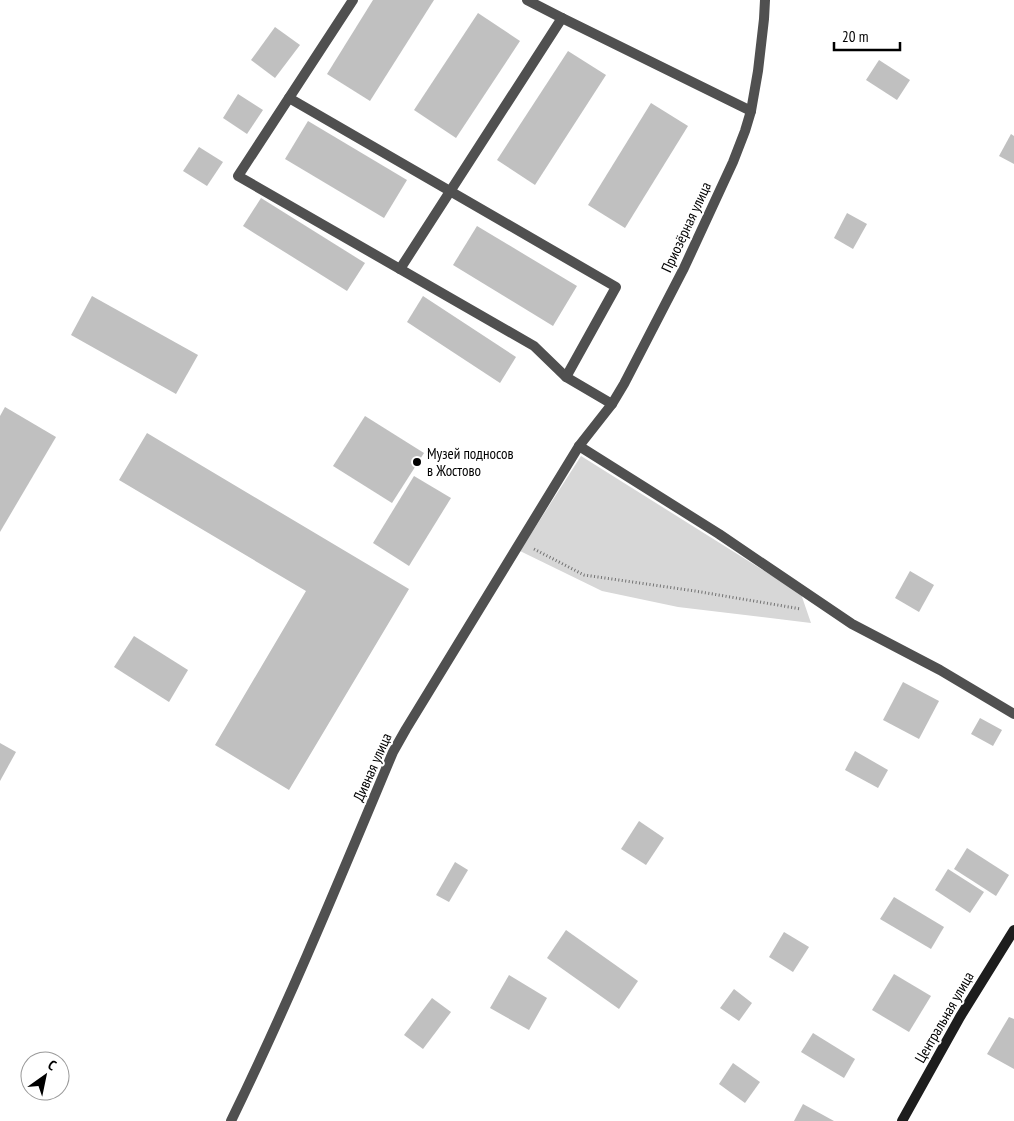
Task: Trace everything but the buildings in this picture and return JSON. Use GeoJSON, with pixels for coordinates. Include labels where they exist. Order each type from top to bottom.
{"type":"FeatureCollection","features":[{"type":"Feature","properties":{"kind":"street"},"geometry":{"type":"LineString","coordinates":[[353,0],[238,176],[534,346],[566,377],[612,404]]}},
{"type":"Feature","properties":{"kind":"street"},"geometry":{"type":"LineString","coordinates":[[527,0],[751,111]]}},
{"type":"Feature","properties":{"kind":"street","name":"Приозёрная улица"},"geometry":{"type":"LineString","coordinates":[[578,446],[612,404],[646,345],[734,162],[751,111],[765,0]]}},
{"type":"Feature","properties":{"kind":"street"},"geometry":{"type":"LineString","coordinates":[[400,269],[562,18]]}},
{"type":"Feature","properties":{"kind":"street"},"geometry":{"type":"LineString","coordinates":[[289,98],[616,287],[566,377]]}},
{"type":"Feature","properties":{"kind":"street"},"geometry":{"type":"LineString","coordinates":[[578,446],[719,534],[852,624],[940,670],[1014,714]]}},
{"type":"Feature","properties":{"kind":"street","name":"Дивная улица"},"geometry":{"type":"LineString","coordinates":[[231,1121],[322,922],[394,752],[406,729],[578,446]]}},
{"type":"Feature","properties":{"kind":"street","name":"Центральная улица"},"geometry":{"type":"LineString","coordinates":[[902,1121],[960,1018],[1014,930]]}},
{"type":"Feature","properties":{"kind":"path"},"geometry":{"type":"LineString","coordinates":[[520,542],[584,575],[695,591],[811,611],[817,601]]}},
{"type":"Feature","properties":{"kind":"shaded area"},"geometry":{"type":"Polygon","coordinates":[[[581,456],[801,594],[811,623],[678,607],[602,591],[520,551],[581,456]]]}},
{"type":"Feature","properties":{"kind":"place","name":"Музей подносов в Жостово"},"geometry":{"type":"Point","coordinates":[417,462]}}]}
